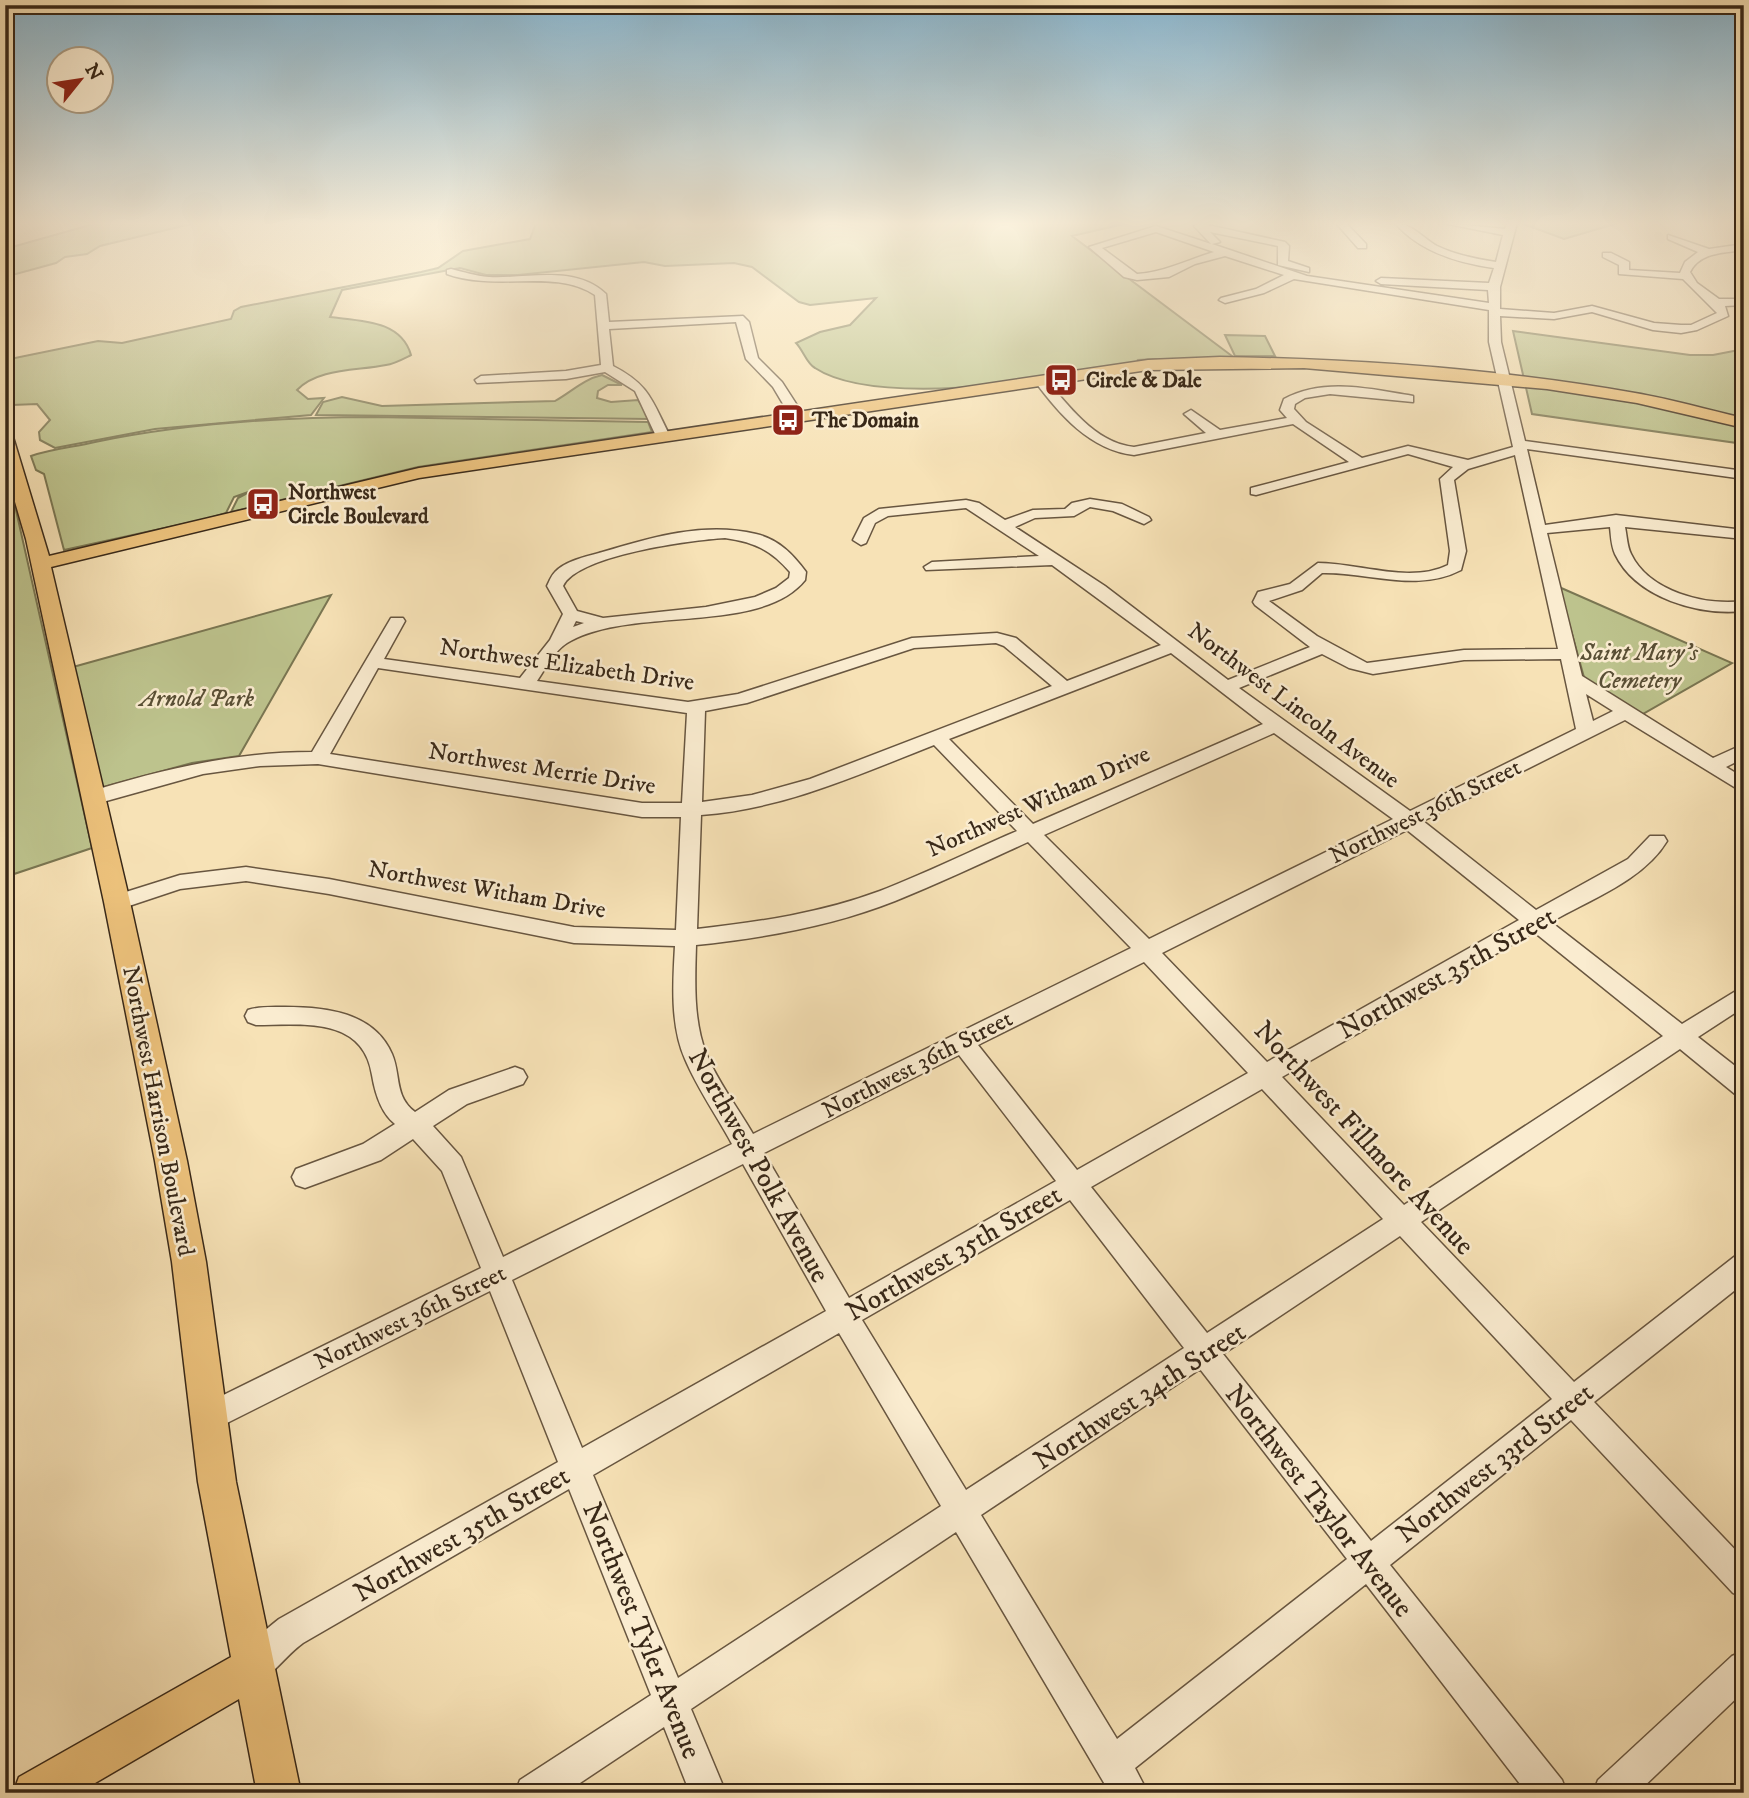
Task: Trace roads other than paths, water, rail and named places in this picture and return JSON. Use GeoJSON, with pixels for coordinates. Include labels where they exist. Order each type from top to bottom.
{"type":"FeatureCollection","features":[{"type":"Feature","properties":{"kind":"main road"},"geometry":{"type":"LineString","coordinates":[[40,564],[419,473],[1148,365],[1254,361],[1352,366],[1503,380],[1608,393],[1744,423]]}},
{"type":"Feature","properties":{"kind":"main road","name":"Northwest Harrison Boulevard"},"geometry":{"type":"LineString","coordinates":[[5,437],[27,506],[117,902],[189,1262],[217,1482],[279,1793]]}},
{"type":"Feature","properties":{"kind":"main road"},"geometry":{"type":"LineString","coordinates":[[35,1793],[253,1668]]}},
{"type":"Feature","properties":{"kind":"street"},"geometry":{"type":"LineString","coordinates":[[602,307],[607,368]]}},
{"type":"Feature","properties":{"kind":"street"},"geometry":{"type":"LineString","coordinates":[[739,318],[740,307]]}},
{"type":"Feature","properties":{"kind":"street"},"geometry":{"type":"LineString","coordinates":[[1479,307],[1536,316],[1592,309],[1653,326],[1686,329],[1722,317],[1724,310],[1720,307]]}},
{"type":"Feature","properties":{"kind":"street"},"geometry":{"type":"LineString","coordinates":[[1493,309],[1494,334],[1503,380],[1541,530],[1586,731]]}},
{"type":"Feature","properties":{"kind":"street"},"geometry":{"type":"LineString","coordinates":[[605,326],[739,318]]}},
{"type":"Feature","properties":{"kind":"street"},"geometry":{"type":"LineString","coordinates":[[739,318],[743,323],[752,359],[778,385],[797,416]]}},
{"type":"Feature","properties":{"kind":"street"},"geometry":{"type":"LineString","coordinates":[[481,380],[566,375],[607,368],[637,383],[644,391],[663,436]]}},
{"type":"Feature","properties":{"kind":"street"},"geometry":{"type":"LineString","coordinates":[[1040,380],[1099,441],[1114,449],[1134,451],[1295,420]]}},
{"type":"Feature","properties":{"kind":"street"},"geometry":{"type":"LineString","coordinates":[[1360,463],[1295,420],[1287,405],[1293,398],[1308,393],[1355,391],[1408,399]]}},
{"type":"Feature","properties":{"kind":"street"},"geometry":{"type":"LineString","coordinates":[[1191,414],[1217,435]]}},
{"type":"Feature","properties":{"kind":"street"},"geometry":{"type":"LineString","coordinates":[[1568,654],[1506,652],[1425,658],[1370,668],[1345,661],[1263,605],[1262,597],[1296,587],[1318,569],[1416,576],[1440,575],[1455,567],[1457,538],[1447,479],[1464,465],[1520,446],[1744,475]]}},
{"type":"Feature","properties":{"kind":"street"},"geometry":{"type":"LineString","coordinates":[[1256,491],[1419,450],[1464,465]]}},
{"type":"Feature","properties":{"kind":"street"},"geometry":{"type":"LineString","coordinates":[[1003,526],[1033,514],[1069,513],[1081,504],[1090,503],[1117,507],[1144,520]]}},
{"type":"Feature","properties":{"kind":"street","name":"Northwest Lincoln Avenue"},"geometry":{"type":"LineString","coordinates":[[861,540],[869,522],[884,512],[971,505],[1056,560],[1408,820],[1744,1087]]}},
{"type":"Feature","properties":{"kind":"street"},"geometry":{"type":"LineString","coordinates":[[1541,530],[1616,519],[1643,520],[1744,535]]}},
{"type":"Feature","properties":{"kind":"street"},"geometry":{"type":"LineString","coordinates":[[1616,519],[1622,553],[1644,578],[1695,603],[1720,608],[1744,606]]}},
{"type":"Feature","properties":{"kind":"street"},"geometry":{"type":"LineString","coordinates":[[558,640],[601,623],[738,606],[785,590],[797,580],[798,572],[779,551],[750,537],[710,532],[675,537],[583,564],[561,574],[555,586],[571,614],[601,623]]}},
{"type":"Feature","properties":{"kind":"street"},"geometry":{"type":"LineString","coordinates":[[932,567],[1056,560]]}},
{"type":"Feature","properties":{"kind":"street"},"geometry":{"type":"LineString","coordinates":[[526,683],[558,640],[571,614]]}},
{"type":"Feature","properties":{"kind":"street"},"geometry":{"type":"LineString","coordinates":[[317,758],[397,621]]}},
{"type":"Feature","properties":{"kind":"street","name":"Northwest Elizabeth Drive"},"geometry":{"type":"LineString","coordinates":[[371,662],[696,708],[741,699],[912,643],[997,638],[1010,642],[1065,688]]}},
{"type":"Feature","properties":{"kind":"street","name":"Northwest Merrie Drive"},"geometry":{"type":"LineString","coordinates":[[92,798],[164,775],[208,766],[270,759],[317,758],[642,810],[691,811],[775,798],[1173,646]]}},
{"type":"Feature","properties":{"kind":"street"},"geometry":{"type":"LineString","coordinates":[[1226,687],[1324,647]]}},
{"type":"Feature","properties":{"kind":"street"},"geometry":{"type":"LineString","coordinates":[[1576,680],[1744,787]]}},
{"type":"Feature","properties":{"kind":"street","name":"Northwest Polk Avenue"},"geometry":{"type":"LineString","coordinates":[[696,708],[685,1008],[692,1047],[747,1149],[1130,1793]]}},
{"type":"Feature","properties":{"kind":"street","name":"Northwest 36th Street"},"geometry":{"type":"LineString","coordinates":[[209,1417],[1626,712]]}},
{"type":"Feature","properties":{"kind":"street","name":"Northwest Witham Drive"},"geometry":{"type":"LineString","coordinates":[[117,902],[177,881],[220,874],[246,874],[573,934],[686,937],[775,926],[866,903],[1276,725]]}},
{"type":"Feature","properties":{"kind":"street","name":"Northwest Fillmore Avenue"},"geometry":{"type":"LineString","coordinates":[[937,738],[1146,950],[1744,1582]]}},
{"type":"Feature","properties":{"kind":"street"},"geometry":{"type":"LineString","coordinates":[[1712,767],[1744,750]]}},
{"type":"Feature","properties":{"kind":"street","name":"Northwest 35th Street"},"geometry":{"type":"LineString","coordinates":[[253,1668],[276,1642],[291,1631],[1635,864],[1657,841]]}},
{"type":"Feature","properties":{"kind":"street","name":"Northwest 34th Street"},"geometry":{"type":"LineString","coordinates":[[533,1793],[1744,995]]}},
{"type":"Feature","properties":{"kind":"street"},"geometry":{"type":"LineString","coordinates":[[256,1016],[325,1016],[364,1033],[381,1056],[391,1102],[411,1125]]}},
{"type":"Feature","properties":{"kind":"street","name":"Northwest Taylor Avenue"},"geometry":{"type":"LineString","coordinates":[[962,1042],[1549,1793]]}},
{"type":"Feature","properties":{"kind":"street"},"geometry":{"type":"LineString","coordinates":[[305,1177],[372,1153],[411,1125],[458,1097],[515,1077]]}},
{"type":"Feature","properties":{"kind":"street","name":"Northwest Tyler Avenue"},"geometry":{"type":"LineString","coordinates":[[411,1125],[434,1142],[452,1165],[578,1466],[708,1793]]}},
{"type":"Feature","properties":{"kind":"street","name":"Northwest 33rd Street"},"geometry":{"type":"LineString","coordinates":[[1113,1764],[1744,1266]]}},
{"type":"Feature","properties":{"kind":"street"},"geometry":{"type":"LineString","coordinates":[[1611,1793],[1744,1668]]}},
{"type":"Feature","properties":{"kind":"place","name":"Circle & Dale"},"geometry":{"type":"Point","coordinates":[1061,380]}},
{"type":"Feature","properties":{"kind":"place","name":"The Domain"},"geometry":{"type":"Point","coordinates":[788,420]}},
{"type":"Feature","properties":{"kind":"place","name":"Northwest Circle Boulevard"},"geometry":{"type":"Point","coordinates":[263,504]}},
{"type":"Feature","properties":{"kind":"park label","name":"Saint Mary's Cemetery"},"geometry":{"type":"Point","coordinates":[1639,666]}},
{"type":"Feature","properties":{"kind":"park label","name":"Arnold Park"},"geometry":{"type":"Point","coordinates":[197,698]}}]}
